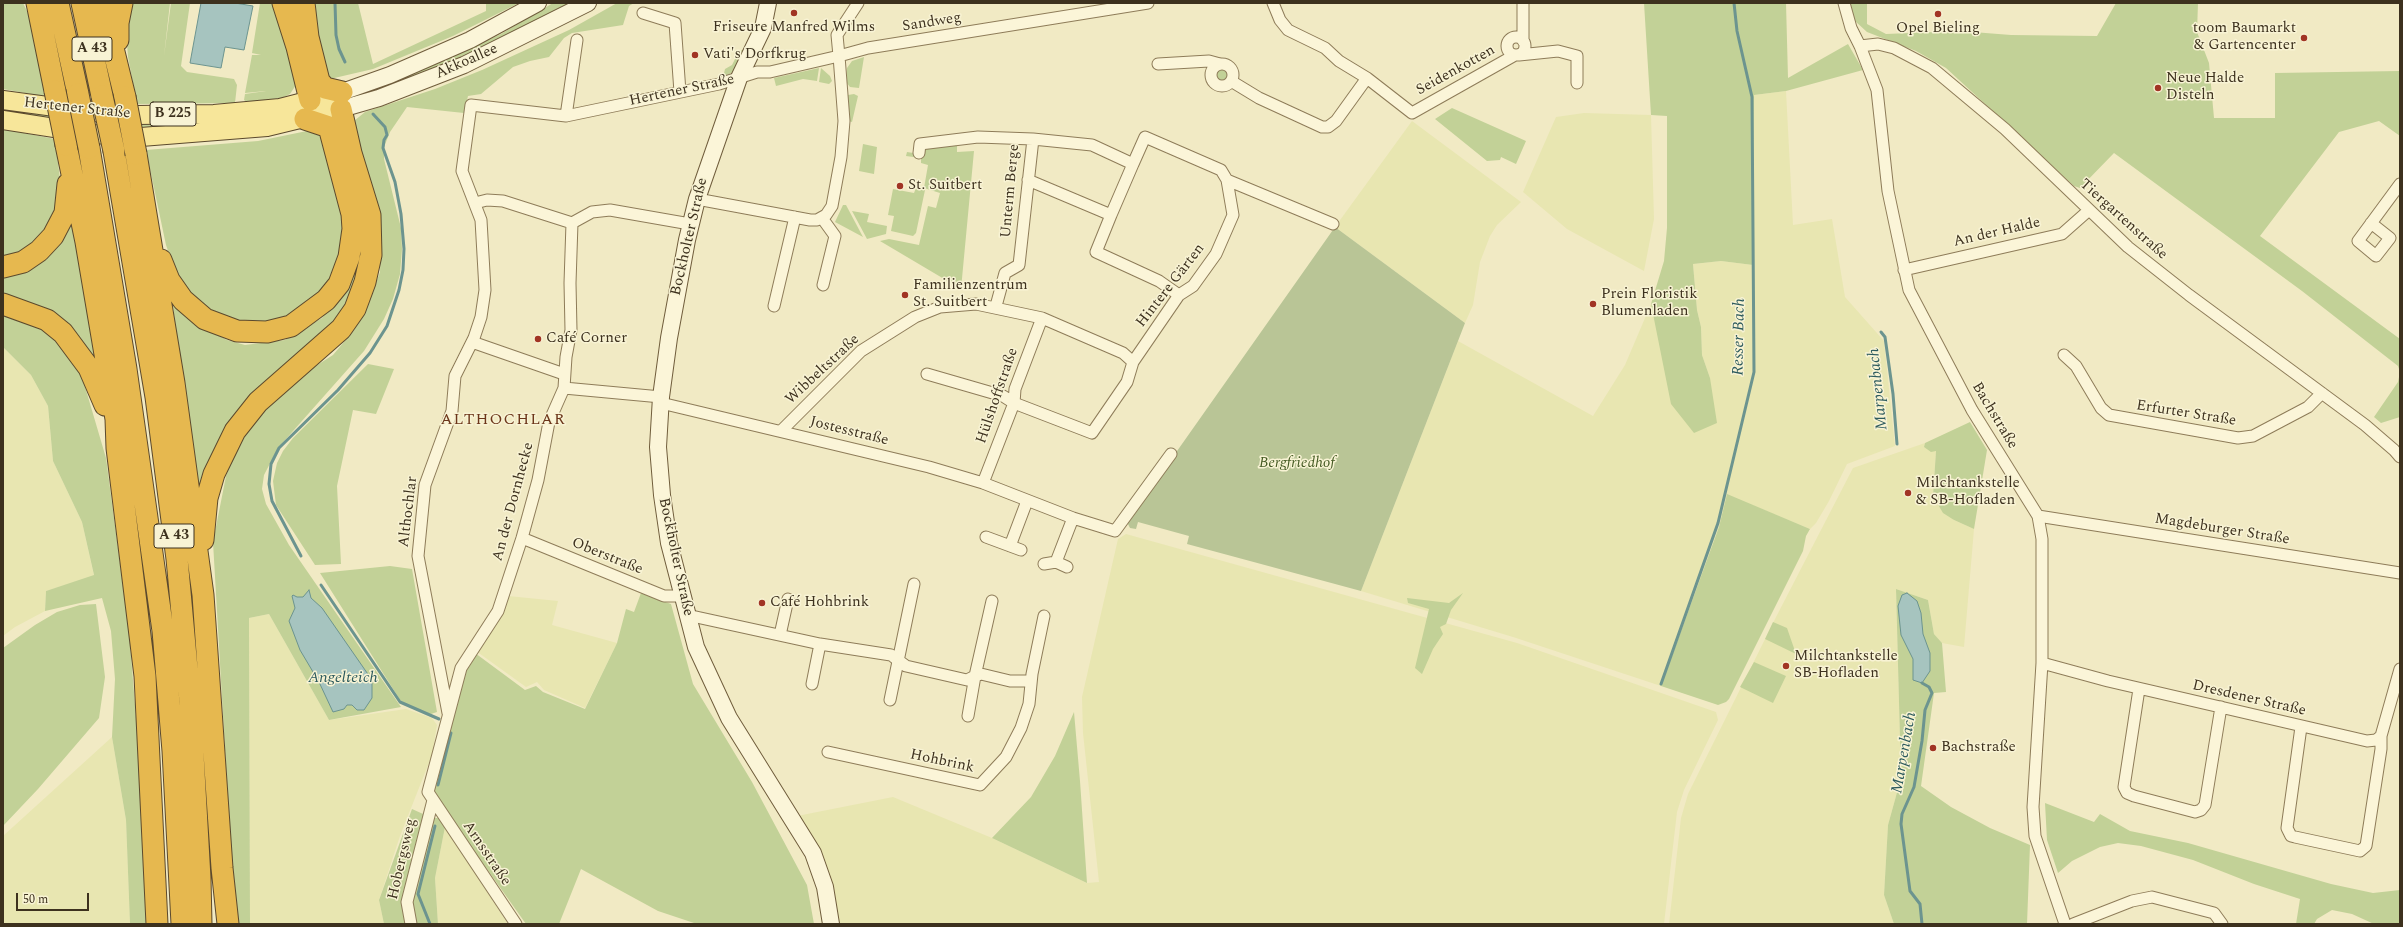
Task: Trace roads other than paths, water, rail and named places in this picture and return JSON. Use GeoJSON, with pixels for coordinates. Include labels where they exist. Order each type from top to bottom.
{"type":"FeatureCollection","features":[{"type":"Feature","properties":{"kind":"highway"},"geometry":{"type":"LineString","coordinates":[[30,3],[46,46]]}},
{"type":"Feature","properties":{"kind":"highway"},"geometry":{"type":"LineString","coordinates":[[37,3],[96,299],[116,419],[117,448],[145,676],[157,924]]}},
{"type":"Feature","properties":{"kind":"highway","name":"A 43"},"geometry":{"type":"LineString","coordinates":[[58,3],[89,148],[126,369],[163,631],[174,765],[182,924]]}},
{"type":"Feature","properties":{"kind":"highway","name":"A 43"},"geometry":{"type":"LineString","coordinates":[[82,3],[114,151],[156,397],[177,559],[190,701],[200,878],[201,924]]}},
{"type":"Feature","properties":{"kind":"highway"},"geometry":{"type":"LineString","coordinates":[[102,3],[123,88],[147,216],[174,383],[203,595]]}},
{"type":"Feature","properties":{"kind":"highway"},"geometry":{"type":"LineString","coordinates":[[122,3],[118,23],[122,58],[123,88]]}},
{"type":"Feature","properties":{"kind":"highway"},"geometry":{"type":"LineString","coordinates":[[147,216],[169,280],[182,300],[195,312],[215,324],[237,331],[267,332],[291,326],[316,309],[334,292],[349,257],[353,229],[350,199],[329,127],[307,110],[297,47],[283,3]]}},
{"type":"Feature","properties":{"kind":"highway"},"geometry":{"type":"LineString","coordinates":[[228,924],[222,868],[203,595],[202,530],[207,498],[218,462],[229,441],[243,420],[258,402],[341,329],[355,309],[366,282],[371,255],[370,215],[351,154],[341,101],[319,81],[308,37],[304,3]]}},
{"type":"Feature","properties":{"kind":"highway"},"geometry":{"type":"LineString","coordinates":[[3,267],[23,262],[39,250],[53,236],[60,225],[67,200],[66,145]]}},
{"type":"Feature","properties":{"kind":"highway"},"geometry":{"type":"LineString","coordinates":[[3,304],[47,320],[63,333],[79,353],[89,368],[105,406],[117,448]]}},
{"type":"Feature","properties":{"kind":"main road","name":"Hertener Straße"},"geometry":{"type":"LineString","coordinates":[[3,100],[50,108],[137,115],[239,112],[280,108],[307,110]]}},
{"type":"Feature","properties":{"kind":"main road","name":"Hertener Straße"},"geometry":{"type":"LineString","coordinates":[[3,120],[93,134],[141,137],[237,131],[341,101]]}},
{"type":"Feature","properties":{"kind":"street","name":"Akkoallee"},"geometry":{"type":"LineString","coordinates":[[341,101],[390,75],[470,40],[538,3]]}},
{"type":"Feature","properties":{"kind":"street","name":"Akkoallee"},"geometry":{"type":"LineString","coordinates":[[341,101],[379,98],[464,65],[588,3]]}},
{"type":"Feature","properties":{"kind":"street","name":"Bockholter Straße"},"geometry":{"type":"LineString","coordinates":[[768,3],[763,28],[739,78],[696,199],[675,301],[661,400],[658,447],[662,495],[669,543],[696,647],[729,718],[813,853],[825,887],[832,924]]}},
{"type":"Feature","properties":{"kind":"street"},"geometry":{"type":"LineString","coordinates":[[696,199],[810,220],[822,218],[832,206],[841,157],[844,121],[837,35],[858,3]]}},
{"type":"Feature","properties":{"kind":"street","name":"Sandweg"},"geometry":{"type":"LineString","coordinates":[[839,56],[876,47],[1128,5],[1148,3]]}},
{"type":"Feature","properties":{"kind":"street"},"geometry":{"type":"LineString","coordinates":[[1232,82],[1259,98],[1322,127],[1328,127],[1336,121],[1367,78],[1339,61],[1325,48],[1288,30],[1280,20],[1273,3]]}},
{"type":"Feature","properties":{"kind":"street","name":"Seidenkotten"},"geometry":{"type":"LineString","coordinates":[[1367,78],[1412,113],[1517,55],[1525,49],[1523,41],[1523,3]]}},
{"type":"Feature","properties":{"kind":"street"},"geometry":{"type":"LineString","coordinates":[[1844,3],[1851,28],[1860,46]]}},
{"type":"Feature","properties":{"kind":"street"},"geometry":{"type":"LineString","coordinates":[[643,13],[675,23],[680,92]]}},
{"type":"Feature","properties":{"kind":"street"},"geometry":{"type":"LineString","coordinates":[[566,116],[577,40]]}},
{"type":"Feature","properties":{"kind":"street","name":"Tiergartenstraße"},"geometry":{"type":"LineString","coordinates":[[1860,46],[1878,44],[1894,48],[1932,68],[2005,129],[2088,211],[2128,248],[2365,425],[2400,457]]}},
{"type":"Feature","properties":{"kind":"street","name":"Bachstraße"},"geometry":{"type":"LineString","coordinates":[[1860,46],[1878,90],[1888,191],[1909,290],[1972,410],[2038,516],[2042,539],[2042,663],[2033,807],[2035,836],[2065,924]]}},
{"type":"Feature","properties":{"kind":"street","name":"Seidenkotten"},"geometry":{"type":"LineString","coordinates":[[1517,55],[1558,51],[1577,56],[1577,83]]}},
{"type":"Feature","properties":{"kind":"street","name":"Hertener Straße"},"geometry":{"type":"LineString","coordinates":[[470,112],[471,105],[566,116],[680,92],[739,78],[757,72],[770,72],[839,56]]}},
{"type":"Feature","properties":{"kind":"street"},"geometry":{"type":"LineString","coordinates":[[1158,64],[1209,61],[1225,64],[1233,71],[1232,82]]}},
{"type":"Feature","properties":{"kind":"street"},"geometry":{"type":"LineString","coordinates":[[1220,64],[1215,67],[1212,78],[1215,84],[1221,86],[1232,82]]}},
{"type":"Feature","properties":{"kind":"street","name":"Althochlar"},"geometry":{"type":"LineString","coordinates":[[448,712],[418,556],[425,486],[452,411],[455,376],[472,342],[481,317],[485,290],[481,220],[476,203],[462,171],[470,112]]}},
{"type":"Feature","properties":{"kind":"street","name":"Unterm Berge"},"geometry":{"type":"LineString","coordinates":[[918,153],[920,144],[978,137],[1033,139],[1019,265],[1005,273],[996,306]]}},
{"type":"Feature","properties":{"kind":"street"},"geometry":{"type":"LineString","coordinates":[[1179,295],[1159,281],[1096,252],[1145,137],[1221,170],[1227,180],[1333,224]]}},
{"type":"Feature","properties":{"kind":"street"},"geometry":{"type":"LineString","coordinates":[[1033,139],[1092,145],[1133,164]]}},
{"type":"Feature","properties":{"kind":"street"},"geometry":{"type":"LineString","coordinates":[[1028,180],[1111,215]]}},
{"type":"Feature","properties":{"kind":"street","name":"Hintere Gärten"},"geometry":{"type":"LineString","coordinates":[[1133,362],[1179,295],[1193,286],[1216,254],[1233,215],[1227,180]]}},
{"type":"Feature","properties":{"kind":"street"},"geometry":{"type":"LineString","coordinates":[[2371,223],[2400,184]]}},
{"type":"Feature","properties":{"kind":"street"},"geometry":{"type":"LineString","coordinates":[[476,203],[487,200],[503,202],[572,223],[592,212],[610,210],[690,224]]}},
{"type":"Feature","properties":{"kind":"street","name":"An der Halde"},"geometry":{"type":"LineString","coordinates":[[1904,270],[2062,234],[2088,211]]}},
{"type":"Feature","properties":{"kind":"street"},"geometry":{"type":"LineString","coordinates":[[774,306],[795,217]]}},
{"type":"Feature","properties":{"kind":"street"},"geometry":{"type":"LineString","coordinates":[[822,218],[835,236],[823,285]]}},
{"type":"Feature","properties":{"kind":"street","name":"An der Dornhecke"},"geometry":{"type":"LineString","coordinates":[[433,800],[428,792],[448,712],[461,668],[498,611],[522,538],[538,480],[549,422],[564,388],[564,374],[572,330],[570,283],[572,223]]}},
{"type":"Feature","properties":{"kind":"street","name":"Wibbeltstraße"},"geometry":{"type":"LineString","coordinates":[[780,431],[861,351],[915,317],[940,307],[957,304],[996,306],[1042,318],[1123,353],[1133,362]]}},
{"type":"Feature","properties":{"kind":"street","name":"Hülshoffstraße"},"geometry":{"type":"LineString","coordinates":[[983,483],[1014,402],[1015,389],[1042,318]]}},
{"type":"Feature","properties":{"kind":"street"},"geometry":{"type":"LineString","coordinates":[[472,342],[564,374]]}},
{"type":"Feature","properties":{"kind":"street","name":"Erfurter Straße"},"geometry":{"type":"LineString","coordinates":[[2064,355],[2076,366],[2101,408],[2109,415],[2238,438],[2253,436],[2308,407],[2322,393]]}},
{"type":"Feature","properties":{"kind":"street"},"geometry":{"type":"LineString","coordinates":[[927,374],[1003,396],[1014,402],[1092,433],[1128,382],[1133,362]]}},
{"type":"Feature","properties":{"kind":"street","name":"Jostesstraße"},"geometry":{"type":"LineString","coordinates":[[564,388],[661,400],[780,431],[929,467],[983,483],[1073,518],[1116,531],[1171,454]]}},
{"type":"Feature","properties":{"kind":"street"},"geometry":{"type":"LineString","coordinates":[[986,537],[1016,548],[1027,501]]}},
{"type":"Feature","properties":{"kind":"street","name":"Magdeburger Straße"},"geometry":{"type":"LineString","coordinates":[[2038,516],[2400,573]]}},
{"type":"Feature","properties":{"kind":"street"},"geometry":{"type":"LineString","coordinates":[[1056,562],[1073,518]]}},
{"type":"Feature","properties":{"kind":"street","name":"Oberstraße"},"geometry":{"type":"LineString","coordinates":[[522,538],[664,596],[683,596]]}},
{"type":"Feature","properties":{"kind":"street"},"geometry":{"type":"LineString","coordinates":[[1044,564],[1056,562],[1068,567]]}},
{"type":"Feature","properties":{"kind":"street"},"geometry":{"type":"LineString","coordinates":[[890,700],[914,584]]}},
{"type":"Feature","properties":{"kind":"street"},"geometry":{"type":"LineString","coordinates":[[780,636],[788,599]]}},
{"type":"Feature","properties":{"kind":"street"},"geometry":{"type":"LineString","coordinates":[[968,716],[992,601]]}},
{"type":"Feature","properties":{"kind":"street"},"geometry":{"type":"LineString","coordinates":[[687,615],[780,636],[891,656],[906,666],[967,680],[981,674],[1010,681],[1031,681]]}},
{"type":"Feature","properties":{"kind":"street","name":"Hohbrink"},"geometry":{"type":"LineString","coordinates":[[828,752],[980,785],[1006,757],[1021,728],[1029,704],[1031,681],[1044,616]]}},
{"type":"Feature","properties":{"kind":"street"},"geometry":{"type":"LineString","coordinates":[[812,684],[820,644]]}},
{"type":"Feature","properties":{"kind":"street","name":"Dresdener Straße"},"geometry":{"type":"LineString","coordinates":[[2042,663],[2139,689],[2367,741],[2376,740],[2381,736]]}},
{"type":"Feature","properties":{"kind":"street"},"geometry":{"type":"LineString","coordinates":[[2302,727],[2287,828],[2290,836],[2360,851],[2366,846],[2381,749],[2381,736],[2400,669]]}},
{"type":"Feature","properties":{"kind":"street"},"geometry":{"type":"LineString","coordinates":[[2139,689],[2124,787],[2127,793],[2134,796],[2196,812],[2201,810],[2205,805],[2221,707]]}},
{"type":"Feature","properties":{"kind":"street","name":"Hobergsweg"},"geometry":{"type":"LineString","coordinates":[[411,924],[406,902],[433,800]]}},
{"type":"Feature","properties":{"kind":"street","name":"Arnsstraße"},"geometry":{"type":"LineString","coordinates":[[433,800],[516,924]]}},
{"type":"Feature","properties":{"kind":"street"},"geometry":{"type":"LineString","coordinates":[[2073,924],[2132,901],[2152,897],[2214,914],[2222,924]]}},
{"type":"Feature","properties":{"kind":"water"},"geometry":{"type":"Polygon","coordinates":[[[201,3],[235,3],[253,6],[244,50],[225,47],[221,68],[190,63],[201,3]]]}},
{"type":"Feature","properties":{"kind":"water","name":"Angelteich"},"geometry":{"type":"Polygon","coordinates":[[[309,590],[311,598],[322,608],[372,680],[372,698],[364,710],[357,710],[352,705],[347,705],[344,709],[333,712],[319,682],[300,650],[289,621],[295,608],[292,596],[303,597],[309,590]]]}},
{"type":"Feature","properties":{"kind":"water"},"geometry":{"type":"Polygon","coordinates":[[[1907,593],[1917,601],[1921,613],[1923,634],[1930,653],[1930,671],[1922,683],[1913,680],[1913,659],[1901,635],[1898,606],[1902,595],[1907,593]]]}},
{"type":"Feature","properties":{"kind":"waterway"},"geometry":{"type":"LineString","coordinates":[[335,3],[336,35],[339,49],[345,62]]}},
{"type":"Feature","properties":{"kind":"waterway","name":"Resser Bach"},"geometry":{"type":"LineString","coordinates":[[1661,684],[1718,523],[1754,372],[1752,97],[1737,31],[1734,3]]}},
{"type":"Feature","properties":{"kind":"waterway"},"geometry":{"type":"LineString","coordinates":[[301,556],[272,501],[269,484],[271,464],[279,448],[338,390],[370,353],[387,326],[399,290],[403,270],[404,249],[401,214],[395,182],[383,148],[384,140],[387,135],[385,127],[373,114]]}},
{"type":"Feature","properties":{"kind":"waterway","name":"Marpenbach"},"geometry":{"type":"LineString","coordinates":[[1881,332],[1885,337],[1893,394],[1897,444]]}},
{"type":"Feature","properties":{"kind":"waterway"},"geometry":{"type":"LineString","coordinates":[[321,585],[400,702],[439,719]]}},
{"type":"Feature","properties":{"kind":"waterway","name":"Marpenbach"},"geometry":{"type":"LineString","coordinates":[[1922,683],[1929,687],[1932,693],[1925,710],[1922,741],[1914,787],[1902,814],[1901,824],[1910,891],[1920,904],[1922,924]]}},
{"type":"Feature","properties":{"kind":"waterway"},"geometry":{"type":"LineString","coordinates":[[438,785],[451,733]]}},
{"type":"Feature","properties":{"kind":"waterway"},"geometry":{"type":"LineString","coordinates":[[430,924],[418,894],[435,826]]}},
{"type":"Feature","properties":{"kind":"place","name":"Friseure Manfred Wilms"},"geometry":{"type":"Point","coordinates":[794,13]}},
{"type":"Feature","properties":{"kind":"place","name":"Opel Bieling"},"geometry":{"type":"Point","coordinates":[1938,14]}},
{"type":"Feature","properties":{"kind":"place","name":"toom Baumarkt & Gartencenter"},"geometry":{"type":"Point","coordinates":[2304,38]}},
{"type":"Feature","properties":{"kind":"place","name":"Vati's Dorfkrug"},"geometry":{"type":"Point","coordinates":[695,55]}},
{"type":"Feature","properties":{"kind":"place","name":"Neue Halde Disteln"},"geometry":{"type":"Point","coordinates":[2158,88]}},
{"type":"Feature","properties":{"kind":"place","name":"St. Suitbert"},"geometry":{"type":"Point","coordinates":[900,186]}},
{"type":"Feature","properties":{"kind":"place","name":"Familienzentrum St. Suitbert"},"geometry":{"type":"Point","coordinates":[905,295]}},
{"type":"Feature","properties":{"kind":"place","name":"Prein Floristik Blumenladen"},"geometry":{"type":"Point","coordinates":[1593,304]}},
{"type":"Feature","properties":{"kind":"place","name":"Café Corner"},"geometry":{"type":"Point","coordinates":[538,339]}},
{"type":"Feature","properties":{"kind":"place","name":"Milchtankstelle & SB-Hofladen"},"geometry":{"type":"Point","coordinates":[1908,493]}},
{"type":"Feature","properties":{"kind":"place","name":"Café Hohbrink"},"geometry":{"type":"Point","coordinates":[762,603]}},
{"type":"Feature","properties":{"kind":"place","name":"Milchtankstelle SB-Hofladen"},"geometry":{"type":"Point","coordinates":[1786,666]}},
{"type":"Feature","properties":{"kind":"place","name":"Bachstraße"},"geometry":{"type":"Point","coordinates":[1933,748]}},
{"type":"Feature","properties":{"kind":"district","name":"ALTHOCHLAR"},"geometry":{"type":"Point","coordinates":[503,421]}},
{"type":"Feature","properties":{"kind":"park label","name":"Bergfriedhof"},"geometry":{"type":"Point","coordinates":[1297,464]}}]}
